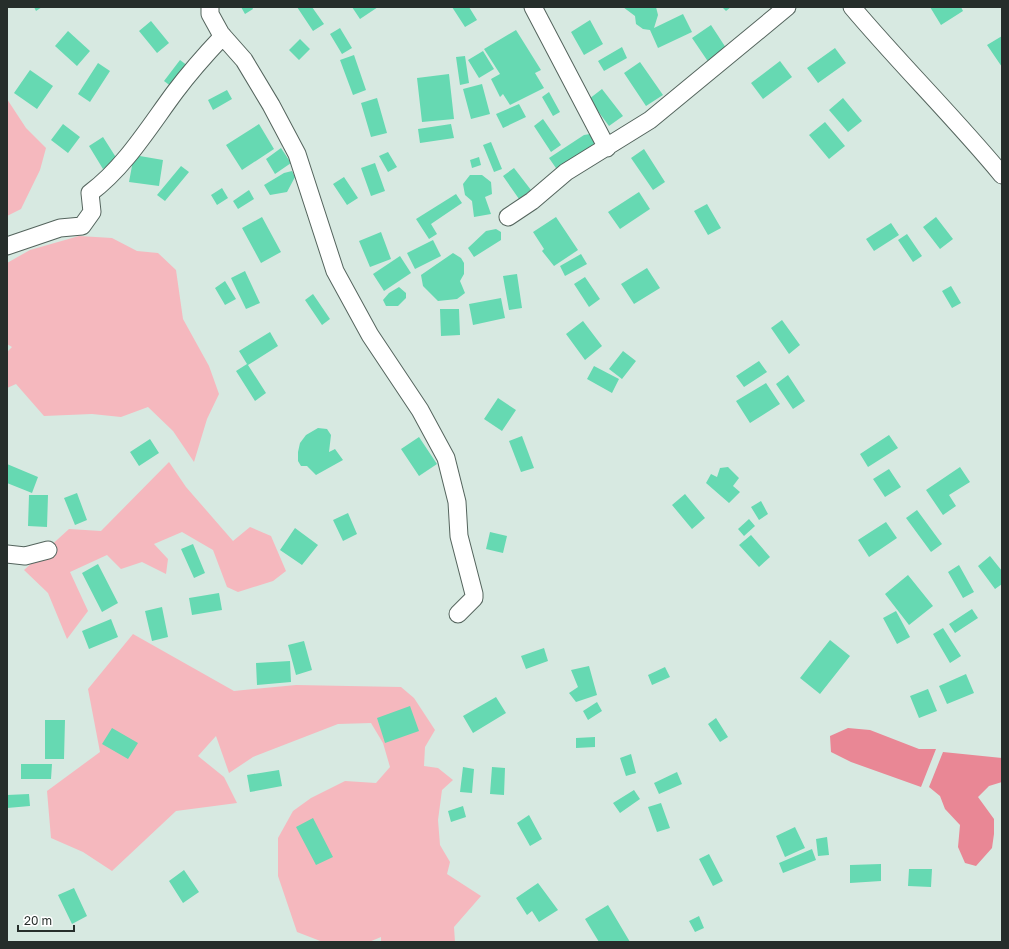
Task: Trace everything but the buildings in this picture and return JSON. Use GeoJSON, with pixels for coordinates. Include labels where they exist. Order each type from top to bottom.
{"type":"FeatureCollection","features":[{"type":"Feature","properties":{"kind":"street"},"geometry":{"type":"LineString","coordinates":[[210,7],[210,14],[223,36],[244,60],[271,105],[297,154],[335,271],[370,335],[420,410],[446,458],[457,502],[459,536],[474,594],[474,598],[458,614]]}},
{"type":"Feature","properties":{"kind":"street"},"geometry":{"type":"LineString","coordinates":[[533,7],[607,148]]}},
{"type":"Feature","properties":{"kind":"street"},"geometry":{"type":"LineString","coordinates":[[508,217],[532,201],[566,172],[650,120],[788,7]]}},
{"type":"Feature","properties":{"kind":"street"},"geometry":{"type":"LineString","coordinates":[[852,7],[889,51],[971,136],[1002,175]]}},
{"type":"Feature","properties":{"kind":"street"},"geometry":{"type":"LineString","coordinates":[[7,246],[60,228],[82,226],[92,212],[90,193],[98,188],[116,170],[142,139],[201,59],[223,36]]}},
{"type":"Feature","properties":{"kind":"street"},"geometry":{"type":"LineString","coordinates":[[7,554],[25,556],[48,550]]}},
{"type":"Feature","properties":{"kind":"shaded area"},"geometry":{"type":"Polygon","coordinates":[[[7,99],[26,128],[46,148],[40,170],[21,209],[7,216],[7,99]]]}},
{"type":"Feature","properties":{"kind":"shaded area"},"geometry":{"type":"Polygon","coordinates":[[[79,236],[112,238],[137,251],[158,253],[176,270],[183,319],[209,366],[219,394],[207,419],[194,462],[173,431],[148,407],[121,417],[92,414],[44,416],[16,384],[7,388],[7,352],[12,347],[7,344],[7,263],[30,250],[79,236]]]}},
{"type":"Feature","properties":{"kind":"shaded area"},"geometry":{"type":"Polygon","coordinates":[[[169,462],[186,487],[233,541],[250,527],[271,536],[286,571],[273,581],[238,592],[227,587],[213,550],[182,532],[154,544],[168,559],[166,574],[142,562],[121,569],[107,555],[70,572],[88,611],[67,639],[48,593],[24,570],[69,529],[101,531],[169,462]]]}},
{"type":"Feature","properties":{"kind":"shaded area"},"geometry":{"type":"Polygon","coordinates":[[[133,634],[234,691],[296,685],[401,687],[414,698],[435,730],[425,747],[424,766],[438,768],[453,780],[442,790],[438,820],[440,845],[450,862],[447,874],[481,896],[454,927],[455,942],[381,942],[381,937],[369,942],[323,942],[297,932],[278,876],[278,838],[293,811],[311,798],[345,781],[376,783],[390,767],[383,743],[371,723],[338,724],[253,757],[229,773],[216,736],[198,756],[224,777],[237,803],[176,811],[112,871],[83,852],[51,838],[47,791],[100,752],[88,689],[133,634]]]}},
{"type":"Feature","properties":{"kind":"shaded area"},"geometry":{"type":"Polygon","coordinates":[[[848,728],[870,730],[919,749],[936,749],[921,787],[851,762],[831,752],[830,736],[848,728]]]}},
{"type":"Feature","properties":{"kind":"shaded area"},"geometry":{"type":"Polygon","coordinates":[[[943,752],[1002,758],[1002,782],[989,786],[978,797],[994,819],[994,834],[992,848],[976,866],[965,863],[958,847],[960,825],[945,809],[940,796],[929,787],[943,752]]]}}]}
